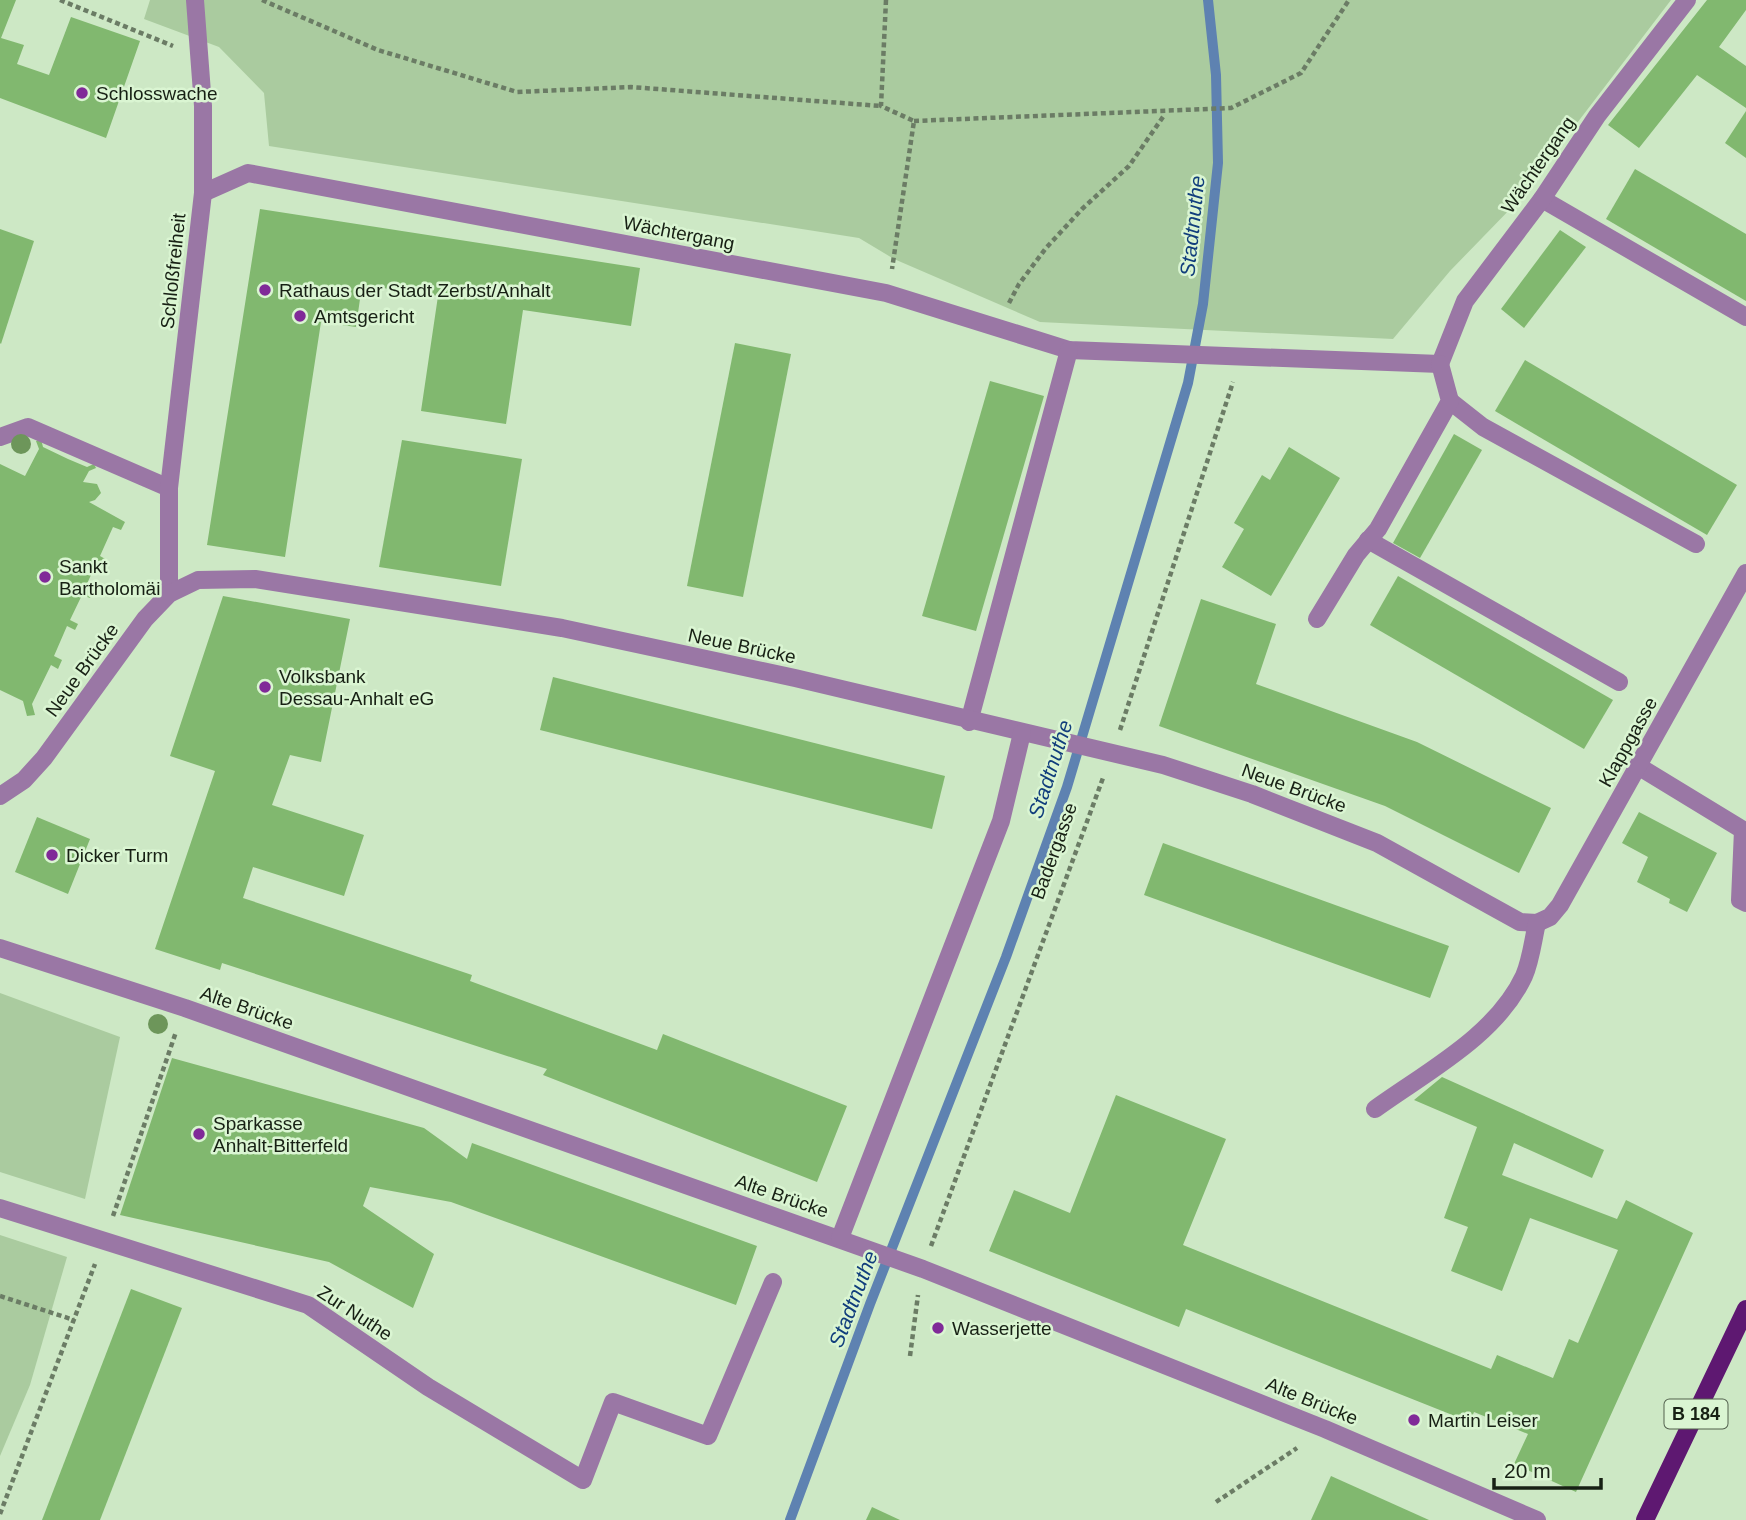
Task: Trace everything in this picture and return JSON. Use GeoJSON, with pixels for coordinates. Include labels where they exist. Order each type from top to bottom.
{"type":"FeatureCollection","features":[{"type":"Feature","properties":{"kind":"main road","name":"B 184"},"geometry":{"type":"LineString","coordinates":[[1646,1520],[1746,1309]]}},
{"type":"Feature","properties":{"kind":"street","name":"Schloßfreiheit"},"geometry":{"type":"LineString","coordinates":[[169,594],[169,488],[203,193],[200,57],[195,0]]}},
{"type":"Feature","properties":{"kind":"street","name":"Wächtergang"},"geometry":{"type":"LineString","coordinates":[[203,193],[248,173],[886,293],[1069,350],[1440,364],[1465,301],[1542,199],[1597,116],[1687,0]]}},
{"type":"Feature","properties":{"kind":"street"},"geometry":{"type":"LineString","coordinates":[[1542,199],[1746,317]]}},
{"type":"Feature","properties":{"kind":"street"},"geometry":{"type":"LineString","coordinates":[[969,722],[1069,350]]}},
{"type":"Feature","properties":{"kind":"street"},"geometry":{"type":"LineString","coordinates":[[1440,364],[1450,401],[1483,427],[1696,544]]}},
{"type":"Feature","properties":{"kind":"street"},"geometry":{"type":"LineString","coordinates":[[1317,619],[1356,555],[1378,529],[1450,401]]}},
{"type":"Feature","properties":{"kind":"street"},"geometry":{"type":"LineString","coordinates":[[0,437],[28,427],[169,488]]}},
{"type":"Feature","properties":{"kind":"street"},"geometry":{"type":"LineString","coordinates":[[1368,540],[1619,682]]}},
{"type":"Feature","properties":{"kind":"street","name":"Klappgasse"},"geometry":{"type":"LineString","coordinates":[[1537,923],[1550,917],[1560,905],[1746,573]]}},
{"type":"Feature","properties":{"kind":"street","name":"Neue Brücke"},"geometry":{"type":"LineString","coordinates":[[0,796],[24,780],[44,758],[145,619],[169,594],[198,580],[256,579],[562,628],[795,678],[969,722],[1109,752],[1239,790],[1339,827],[1413,861],[1520,922],[1537,923]]}},
{"type":"Feature","properties":{"kind":"street"},"geometry":{"type":"LineString","coordinates":[[840,1238],[1001,821],[1022,733]]}},
{"type":"Feature","properties":{"kind":"street"},"geometry":{"type":"LineString","coordinates":[[1638,766],[1743,830],[1740,900],[1746,903]]}},
{"type":"Feature","properties":{"kind":"street"},"geometry":{"type":"LineString","coordinates":[[1375,1109],[1477,1035],[1501,1009],[1524,976],[1537,923]]}},
{"type":"Feature","properties":{"kind":"street","name":"Alte Brücke"},"geometry":{"type":"LineString","coordinates":[[0,948],[160,1000],[840,1238],[1325,1429],[1537,1520]]}},
{"type":"Feature","properties":{"kind":"street","name":"Zur Nuthe"},"geometry":{"type":"LineString","coordinates":[[0,1208],[308,1305],[428,1387],[583,1480],[613,1402],[708,1436],[773,1282]]}},
{"type":"Feature","properties":{"kind":"path"},"geometry":{"type":"LineString","coordinates":[[60,0],[200,57]]}},
{"type":"Feature","properties":{"kind":"path"},"geometry":{"type":"LineString","coordinates":[[262,0],[378,50],[517,92],[631,87],[881,106],[914,121],[1166,113],[1231,108],[1301,73],[1349,0]]}},
{"type":"Feature","properties":{"kind":"path"},"geometry":{"type":"LineString","coordinates":[[881,106],[886,0]]}},
{"type":"Feature","properties":{"kind":"path"},"geometry":{"type":"LineString","coordinates":[[996,328],[1020,284],[1046,248],[1082,209],[1129,166],[1166,113]]}},
{"type":"Feature","properties":{"kind":"path"},"geometry":{"type":"LineString","coordinates":[[886,293],[894,259],[914,121]]}},
{"type":"Feature","properties":{"kind":"path","name":"Badergasse"},"geometry":{"type":"LineString","coordinates":[[910,1356],[919,1268],[1109,752],[1235,358]]}},
{"type":"Feature","properties":{"kind":"path"},"geometry":{"type":"LineString","coordinates":[[0,1296],[74,1320]]}},
{"type":"Feature","properties":{"kind":"path"},"geometry":{"type":"LineString","coordinates":[[1216,1502],[1325,1429]]}},
{"type":"Feature","properties":{"kind":"green space"},"geometry":{"type":"Polygon","coordinates":[[[150,0],[1671,0],[1516,203],[1450,271],[1393,339],[1040,322],[894,259],[859,238],[269,146],[264,93],[219,47],[144,19],[150,0]]]}},
{"type":"Feature","properties":{"kind":"green space"},"geometry":{"type":"Polygon","coordinates":[[[0,993],[120,1037],[85,1199],[0,1172],[0,993]]]}},
{"type":"Feature","properties":{"kind":"green space"},"geometry":{"type":"Polygon","coordinates":[[[0,1235],[67,1257],[30,1385],[0,1456],[0,1235]]]}},
{"type":"Feature","properties":{"kind":"building","name":"Schlosswache"},"geometry":{"type":"Polygon","coordinates":[[[0,0],[16,0],[1,38],[24,45],[17,64],[49,75],[71,17],[140,41],[106,138],[0,98],[0,0]]]}},
{"type":"Feature","properties":{"kind":"building"},"geometry":{"type":"Polygon","coordinates":[[[1707,0],[1746,0],[1746,10],[1719,47],[1746,66],[1746,108],[1697,75],[1639,148],[1608,125],[1707,0]]]}},
{"type":"Feature","properties":{"kind":"building"},"geometry":{"type":"Polygon","coordinates":[[[1746,111],[1746,158],[1725,143],[1746,111]]]}},
{"type":"Feature","properties":{"kind":"building"},"geometry":{"type":"Polygon","coordinates":[[[1635,169],[1746,234],[1746,301],[1606,219],[1635,169]]]}},
{"type":"Feature","properties":{"kind":"building","name":"Amtsgericht"},"geometry":{"type":"Polygon","coordinates":[[[260,209],[640,268],[631,326],[523,310],[506,424],[421,411],[438,296],[362,285],[356,327],[321,322],[285,557],[207,545],[260,209]]]}},
{"type":"Feature","properties":{"kind":"building"},"geometry":{"type":"Polygon","coordinates":[[[0,229],[34,241],[1,344],[0,343],[0,229]]]}},
{"type":"Feature","properties":{"kind":"building"},"geometry":{"type":"Polygon","coordinates":[[[1560,230],[1586,247],[1524,328],[1501,309],[1560,230]]]}},
{"type":"Feature","properties":{"kind":"building"},"geometry":{"type":"Polygon","coordinates":[[[735,343],[791,354],[743,597],[687,586],[735,343]]]}},
{"type":"Feature","properties":{"kind":"building"},"geometry":{"type":"Polygon","coordinates":[[[1525,360],[1737,485],[1707,535],[1495,411],[1525,360]]]}},
{"type":"Feature","properties":{"kind":"building"},"geometry":{"type":"Polygon","coordinates":[[[990,381],[1044,396],[976,631],[922,616],[990,381]]]}},
{"type":"Feature","properties":{"kind":"building"},"geometry":{"type":"Polygon","coordinates":[[[1454,434],[1482,450],[1420,558],[1393,543],[1454,434]]]}},
{"type":"Feature","properties":{"kind":"building","name":"Sankt Bartholomäi"},"geometry":{"type":"Polygon","coordinates":[[[41,439],[43,447],[68,459],[87,467],[94,464],[96,468],[89,471],[83,482],[97,484],[101,493],[89,502],[125,522],[121,530],[113,527],[100,556],[107,560],[105,566],[97,562],[85,588],[93,592],[90,598],[82,595],[70,620],[78,624],[75,630],[67,626],[54,656],[62,660],[58,669],[51,665],[32,704],[35,715],[27,716],[23,701],[0,690],[0,464],[25,476],[39,449],[36,441],[41,439]]]}},
{"type":"Feature","properties":{"kind":"building"},"geometry":{"type":"Polygon","coordinates":[[[402,440],[522,459],[501,586],[379,567],[402,440]]]}},
{"type":"Feature","properties":{"kind":"building"},"geometry":{"type":"Polygon","coordinates":[[[1289,447],[1340,478],[1271,596],[1222,567],[1244,529],[1234,523],[1262,475],[1270,480],[1289,447]]]}},
{"type":"Feature","properties":{"kind":"building"},"geometry":{"type":"Polygon","coordinates":[[[1398,576],[1613,700],[1584,749],[1370,625],[1398,576]]]}},
{"type":"Feature","properties":{"kind":"building"},"geometry":{"type":"Polygon","coordinates":[[[223,596],[350,619],[321,762],[290,755],[272,805],[364,835],[344,896],[253,867],[243,898],[472,975],[470,981],[657,1050],[663,1034],[847,1106],[817,1182],[543,1075],[547,1069],[222,963],[220,970],[155,949],[215,771],[170,756],[223,596]]]}},
{"type":"Feature","properties":{"kind":"building"},"geometry":{"type":"Polygon","coordinates":[[[1201,599],[1276,624],[1256,684],[1417,742],[1551,808],[1519,873],[1385,806],[1159,726],[1201,599]]]}},
{"type":"Feature","properties":{"kind":"building"},"geometry":{"type":"Polygon","coordinates":[[[553,677],[945,776],[932,829],[540,730],[553,677]]]}},
{"type":"Feature","properties":{"kind":"building"},"geometry":{"type":"Polygon","coordinates":[[[1639,812],[1717,853],[1687,912],[1669,903],[1670,899],[1637,882],[1648,857],[1622,843],[1639,812]]]}},
{"type":"Feature","properties":{"kind":"building","name":"Dicker Turm"},"geometry":{"type":"Polygon","coordinates":[[[37,817],[90,839],[68,894],[15,872],[37,817]]]}},
{"type":"Feature","properties":{"kind":"building"},"geometry":{"type":"Polygon","coordinates":[[[1163,843],[1449,946],[1430,998],[1144,895],[1163,843]]]}},
{"type":"Feature","properties":{"kind":"building"},"geometry":{"type":"Polygon","coordinates":[[[172,1058],[424,1128],[467,1159],[472,1143],[757,1246],[736,1305],[451,1202],[370,1187],[363,1206],[434,1254],[413,1308],[329,1262],[120,1215],[172,1058]]]}},
{"type":"Feature","properties":{"kind":"building"},"geometry":{"type":"Polygon","coordinates":[[[1442,1077],[1604,1150],[1592,1178],[1514,1143],[1502,1175],[1617,1219],[1626,1200],[1693,1233],[1576,1492],[1514,1464],[1528,1434],[1474,1412],[1470,1422],[1186,1309],[1179,1327],[989,1251],[1014,1190],[1070,1213],[1116,1095],[1226,1139],[1183,1245],[1491,1369],[1497,1355],[1553,1378],[1569,1339],[1578,1343],[1618,1250],[1530,1218],[1502,1291],[1451,1271],[1468,1227],[1444,1218],[1477,1127],[1414,1100],[1442,1077]]]}},
{"type":"Feature","properties":{"kind":"building"},"geometry":{"type":"Polygon","coordinates":[[[131,1289],[182,1308],[172,1334],[100,1520],[42,1520],[131,1289]]]}},
{"type":"Feature","properties":{"kind":"building"},"geometry":{"type":"Polygon","coordinates":[[[1331,1476],[1429,1520],[1311,1520],[1331,1476]]]}},
{"type":"Feature","properties":{"kind":"building"},"geometry":{"type":"Polygon","coordinates":[[[872,1507],[900,1520],[866,1520],[872,1507]]]}},
{"type":"Feature","properties":{"kind":"waterway","name":"Stadtnuthe"},"geometry":{"type":"LineString","coordinates":[[790,1520],[870,1304],[1006,957],[1067,787],[1188,383],[1203,304],[1218,163],[1216,75],[1208,0]]}},
{"type":"Feature","properties":{"kind":"place","name":"Schlosswache"},"geometry":{"type":"Point","coordinates":[82,93]}},
{"type":"Feature","properties":{"kind":"place","name":"Rathaus der Stadt Zerbst/Anhalt"},"geometry":{"type":"Point","coordinates":[265,290]}},
{"type":"Feature","properties":{"kind":"place","name":"Amtsgericht"},"geometry":{"type":"Point","coordinates":[300,316]}},
{"type":"Feature","properties":{"kind":"place","name":"Sankt Bartholomäi"},"geometry":{"type":"Point","coordinates":[45,577]}},
{"type":"Feature","properties":{"kind":"place","name":"Volksbank Dessau-Anhalt eG"},"geometry":{"type":"Point","coordinates":[265,687]}},
{"type":"Feature","properties":{"kind":"place","name":"Dicker Turm"},"geometry":{"type":"Point","coordinates":[52,855]}},
{"type":"Feature","properties":{"kind":"place","name":"Sparkasse Anhalt-Bitterfeld"},"geometry":{"type":"Point","coordinates":[199,1134]}},
{"type":"Feature","properties":{"kind":"place","name":"Wasserjette"},"geometry":{"type":"Point","coordinates":[938,1328]}},
{"type":"Feature","properties":{"kind":"place","name":"Martin Leiser"},"geometry":{"type":"Point","coordinates":[1414,1420]}}]}
